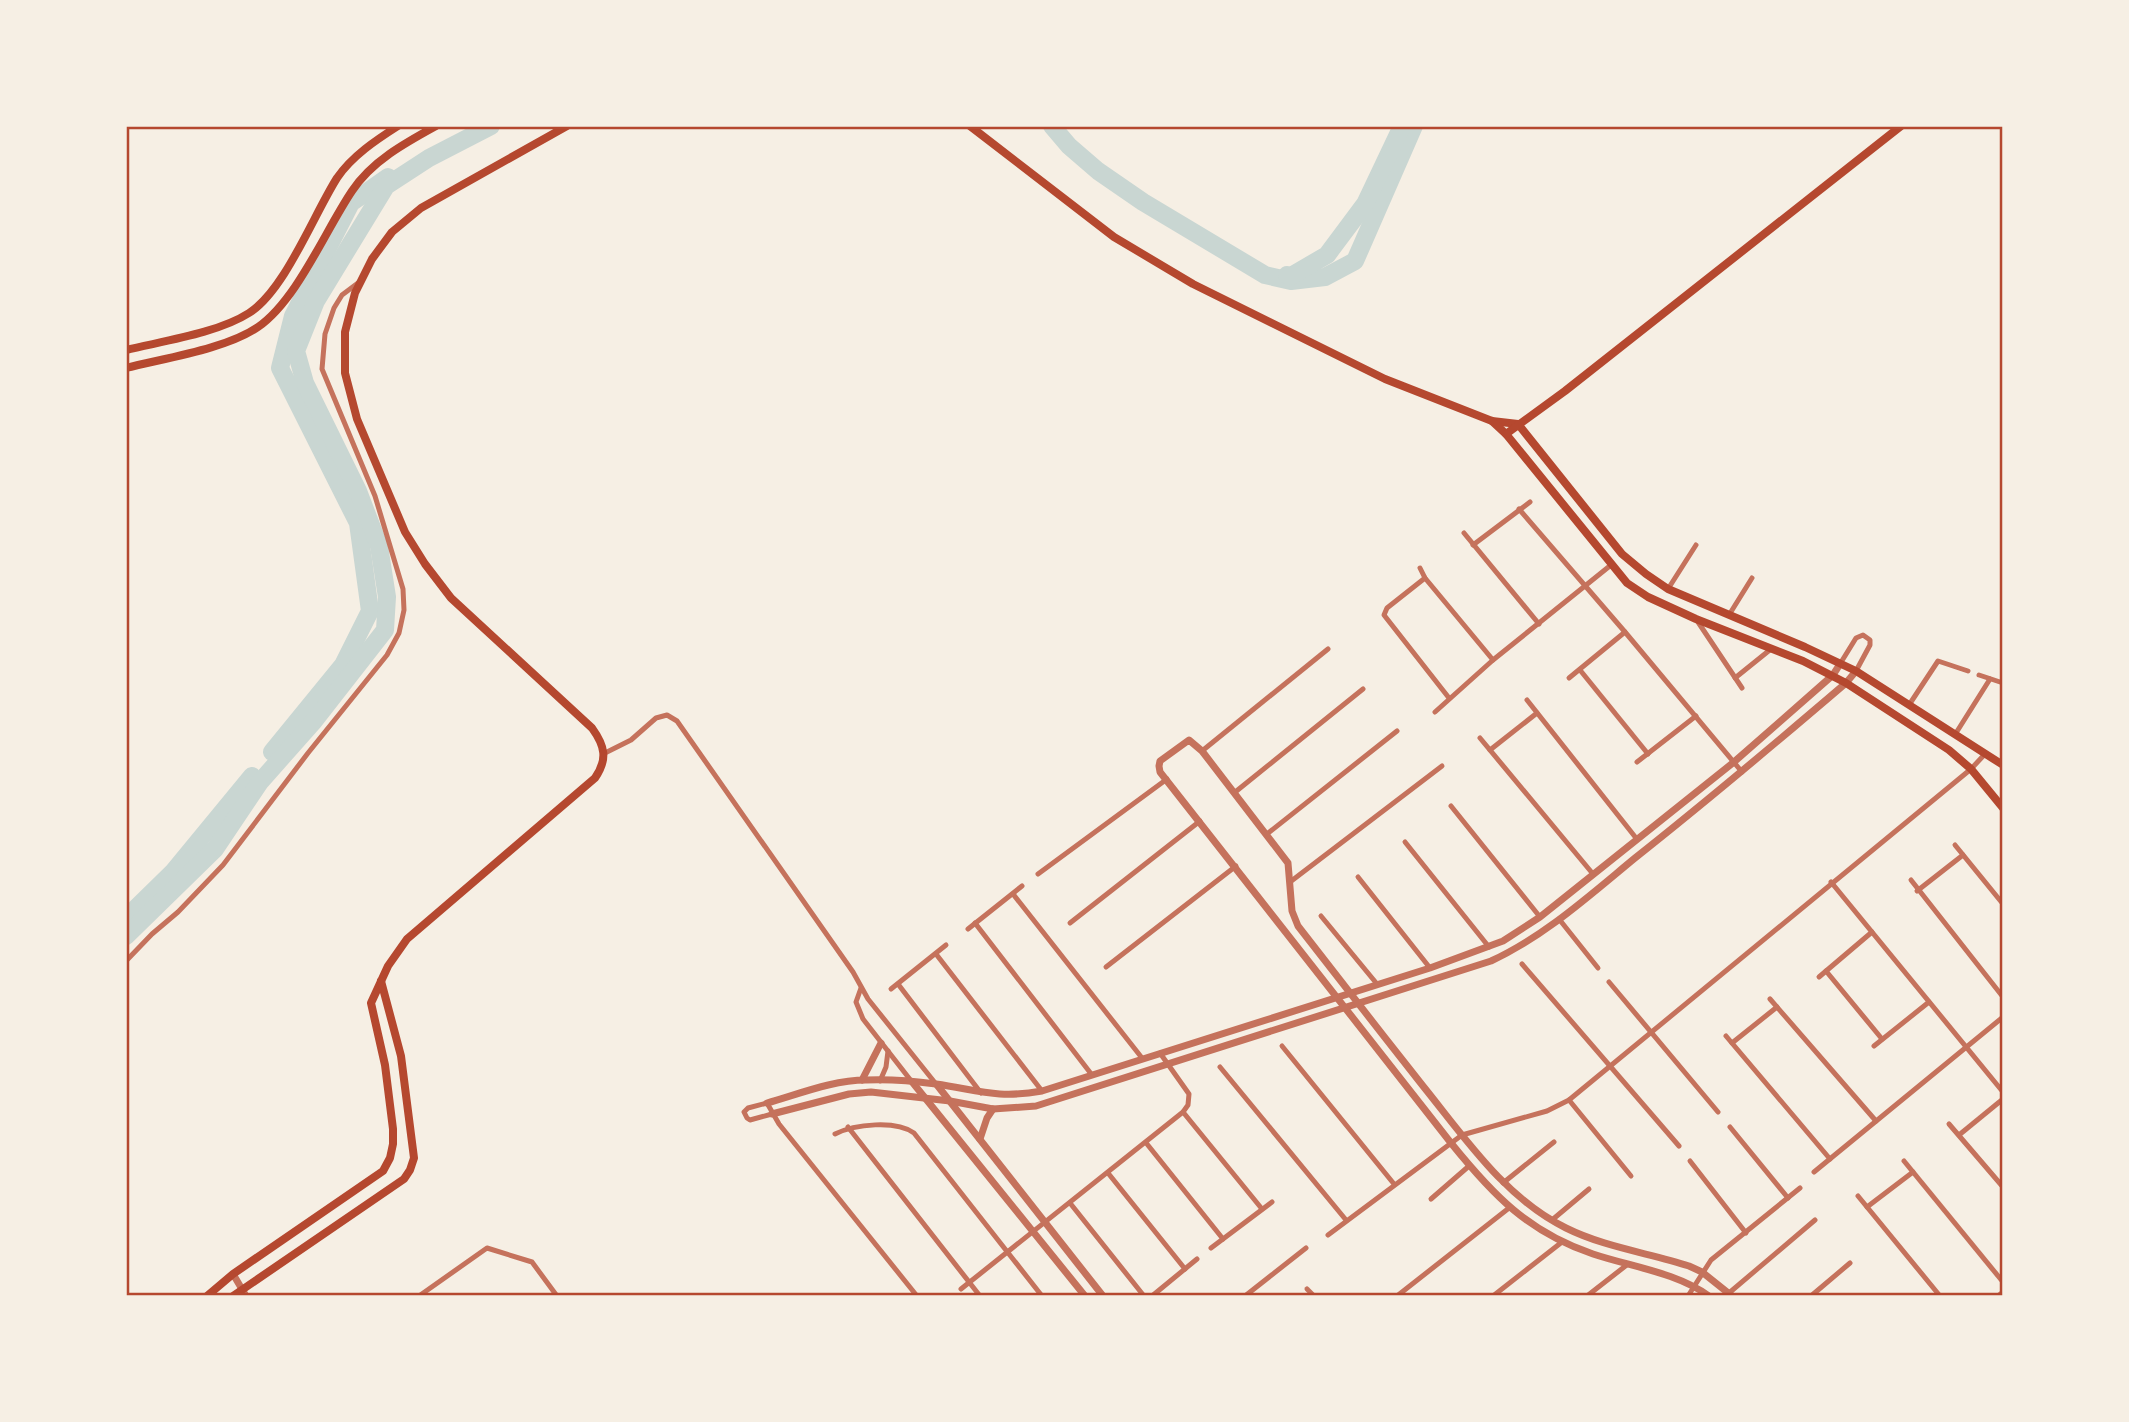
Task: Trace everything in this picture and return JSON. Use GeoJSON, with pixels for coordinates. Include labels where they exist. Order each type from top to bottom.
{"type":"FeatureCollection","features":[{"type":"Feature","properties":{"kind":"main road"},"geometry":{"type":"LineString","coordinates":[[126,350],[226,324],[250,312],[271,294],[338,177],[354,158],[398,126]]}},
{"type":"Feature","properties":{"kind":"main road"},"geometry":{"type":"LineString","coordinates":[[126,369],[230,341],[258,327],[282,306],[353,189],[368,171],[391,153],[436,126]]}},
{"type":"Feature","properties":{"kind":"main road"},"geometry":{"type":"LineString","coordinates":[[206,1296],[233,1274],[383,1171],[390,1157],[393,1136],[385,1065],[371,1003],[388,966],[407,939],[595,778],[603,766],[605,752],[602,741],[592,727],[451,598],[425,564],[405,532],[357,419],[345,373],[345,332],[355,293],[372,259],[392,232],[421,208],[567,126]]}},
{"type":"Feature","properties":{"kind":"main road"},"geometry":{"type":"LineString","coordinates":[[970,126],[1114,237],[1193,284],[1347,362],[1492,421],[1518,424],[1622,554],[1668,589],[1805,646],[1856,671],[2003,765]]}},
{"type":"Feature","properties":{"kind":"main road"},"geometry":{"type":"LineString","coordinates":[[1506,434],[1901,126]]}},
{"type":"Feature","properties":{"kind":"main road"},"geometry":{"type":"LineString","coordinates":[[1492,421],[1506,434],[1627,583],[1648,597],[1696,619],[1833,675],[1940,743],[1971,769],[2003,808]]}},
{"type":"Feature","properties":{"kind":"main road"},"geometry":{"type":"LineString","coordinates":[[233,1296],[244,1292],[404,1180],[410,1170],[414,1158],[401,1056],[381,982]]}},
{"type":"Feature","properties":{"kind":"street"},"geometry":{"type":"LineString","coordinates":[[126,961],[223,865],[308,752],[387,655],[398,633],[404,610],[403,589],[374,496],[322,369],[325,334],[334,308],[342,295],[361,281]]}},
{"type":"Feature","properties":{"kind":"street"},"geometry":{"type":"LineString","coordinates":[[1473,545],[1530,502]]}},
{"type":"Feature","properties":{"kind":"street"},"geometry":{"type":"LineString","coordinates":[[1519,509],[1742,772]]}},
{"type":"Feature","properties":{"kind":"street"},"geometry":{"type":"LineString","coordinates":[[1464,533],[1539,624]]}},
{"type":"Feature","properties":{"kind":"street"},"geometry":{"type":"LineString","coordinates":[[1668,589],[1696,545]]}},
{"type":"Feature","properties":{"kind":"street"},"geometry":{"type":"LineString","coordinates":[[1434,712],[1622,554]]}},
{"type":"Feature","properties":{"kind":"street"},"geometry":{"type":"LineString","coordinates":[[1420,568],[1425,578],[1493,660]]}},
{"type":"Feature","properties":{"kind":"street"},"geometry":{"type":"LineString","coordinates":[[1425,578],[1387,608],[1384,615],[1448,698]]}},
{"type":"Feature","properties":{"kind":"street"},"geometry":{"type":"LineString","coordinates":[[1729,615],[1752,578]]}},
{"type":"Feature","properties":{"kind":"street"},"geometry":{"type":"LineString","coordinates":[[1696,619],[1742,688]]}},
{"type":"Feature","properties":{"kind":"street"},"geometry":{"type":"LineString","coordinates":[[1569,678],[1625,632]]}},
{"type":"Feature","properties":{"kind":"street"},"geometry":{"type":"LineString","coordinates":[[1863,635],[1870,640],[1870,645],[1856,671],[1846,683],[1742,772],[1559,919],[1511,952],[1491,961],[1036,1106],[993,1109],[872,1092],[849,1094],[750,1120],[745,1115],[744,1112],[748,1108],[849,1081],[936,1084],[981,1093],[1016,1096],[1042,1091],[1489,947],[1540,917],[1734,762],[1833,675],[1856,638],[1863,635]]}},
{"type":"Feature","properties":{"kind":"street"},"geometry":{"type":"LineString","coordinates":[[1202,751],[1328,649]]}},
{"type":"Feature","properties":{"kind":"street"},"geometry":{"type":"LineString","coordinates":[[1735,678],[1771,649]]}},
{"type":"Feature","properties":{"kind":"street"},"geometry":{"type":"LineString","coordinates":[[1909,705],[1938,660],[1968,671]]}},
{"type":"Feature","properties":{"kind":"street"},"geometry":{"type":"LineString","coordinates":[[1580,670],[1648,754]]}},
{"type":"Feature","properties":{"kind":"street"},"geometry":{"type":"LineString","coordinates":[[1979,675],[2003,683]]}},
{"type":"Feature","properties":{"kind":"street"},"geometry":{"type":"LineString","coordinates":[[1956,733],[1990,679]]}},
{"type":"Feature","properties":{"kind":"street"},"geometry":{"type":"LineString","coordinates":[[1234,793],[1363,689]]}},
{"type":"Feature","properties":{"kind":"street"},"geometry":{"type":"LineString","coordinates":[[1527,701],[1636,838]]}},
{"type":"Feature","properties":{"kind":"street"},"geometry":{"type":"LineString","coordinates":[[1490,750],[1536,713]]}},
{"type":"Feature","properties":{"kind":"street"},"geometry":{"type":"LineString","coordinates":[[605,752],[631,740],[656,718],[667,715],[677,721],[853,972],[861,988],[1102,1296]]}},
{"type":"Feature","properties":{"kind":"street"},"geometry":{"type":"LineString","coordinates":[[1637,762],[1696,716]]}},
{"type":"Feature","properties":{"kind":"street"},"geometry":{"type":"LineString","coordinates":[[1267,834],[1397,731]]}},
{"type":"Feature","properties":{"kind":"street"},"geometry":{"type":"LineString","coordinates":[[1480,738],[1593,874]]}},
{"type":"Feature","properties":{"kind":"street"},"geometry":{"type":"LineString","coordinates":[[1709,1296],[1694,1285],[1562,1242],[1509,1208],[1469,1166],[1160,772],[1160,761],[1189,740],[1202,751],[1288,863],[1295,921],[1462,1135],[1503,1183],[1552,1220],[1595,1240],[1656,1255],[1702,1272],[1731,1294],[1815,1220]]}},
{"type":"Feature","properties":{"kind":"street"},"geometry":{"type":"LineString","coordinates":[[1328,1235],[1462,1135],[1547,1111],[1569,1100],[1971,769],[1985,754]]}},
{"type":"Feature","properties":{"kind":"street"},"geometry":{"type":"LineString","coordinates":[[1290,882],[1442,766]]}},
{"type":"Feature","properties":{"kind":"street"},"geometry":{"type":"LineString","coordinates":[[1038,874],[1167,779]]}},
{"type":"Feature","properties":{"kind":"street"},"geometry":{"type":"LineString","coordinates":[[1451,806],[1540,917]]}},
{"type":"Feature","properties":{"kind":"street"},"geometry":{"type":"LineString","coordinates":[[1070,923],[1200,821]]}},
{"type":"Feature","properties":{"kind":"street"},"geometry":{"type":"LineString","coordinates":[[1405,842],[1489,947]]}},
{"type":"Feature","properties":{"kind":"street"},"geometry":{"type":"LineString","coordinates":[[1955,845],[2003,904]]}},
{"type":"Feature","properties":{"kind":"street"},"geometry":{"type":"LineString","coordinates":[[1917,891],[1963,855]]}},
{"type":"Feature","properties":{"kind":"street"},"geometry":{"type":"LineString","coordinates":[[1106,967],[1236,866]]}},
{"type":"Feature","properties":{"kind":"street"},"geometry":{"type":"LineString","coordinates":[[1357,877],[1430,968]]}},
{"type":"Feature","properties":{"kind":"street"},"geometry":{"type":"LineString","coordinates":[[1911,880],[2003,997]]}},
{"type":"Feature","properties":{"kind":"street"},"geometry":{"type":"LineString","coordinates":[[1831,882],[2003,1092]]}},
{"type":"Feature","properties":{"kind":"street"},"geometry":{"type":"LineString","coordinates":[[968,929],[1022,886]]}},
{"type":"Feature","properties":{"kind":"street"},"geometry":{"type":"LineString","coordinates":[[1576,889],[1584,899]]}},
{"type":"Feature","properties":{"kind":"street"},"geometry":{"type":"LineString","coordinates":[[1013,894],[1142,1058]]}},
{"type":"Feature","properties":{"kind":"street"},"geometry":{"type":"LineString","coordinates":[[1321,916],[1377,984]]}},
{"type":"Feature","properties":{"kind":"street"},"geometry":{"type":"LineString","coordinates":[[1559,919],[1598,968]]}},
{"type":"Feature","properties":{"kind":"street"},"geometry":{"type":"LineString","coordinates":[[975,923],[1091,1075]]}},
{"type":"Feature","properties":{"kind":"street"},"geometry":{"type":"LineString","coordinates":[[1819,977],[1872,932]]}},
{"type":"Feature","properties":{"kind":"street"},"geometry":{"type":"LineString","coordinates":[[1503,941],[1511,952]]}},
{"type":"Feature","properties":{"kind":"street"},"geometry":{"type":"LineString","coordinates":[[891,989],[946,945]]}},
{"type":"Feature","properties":{"kind":"street"},"geometry":{"type":"LineString","coordinates":[[936,954],[1042,1091]]}},
{"type":"Feature","properties":{"kind":"street"},"geometry":{"type":"LineString","coordinates":[[1522,964],[1679,1146]]}},
{"type":"Feature","properties":{"kind":"street"},"geometry":{"type":"LineString","coordinates":[[1826,971],[1882,1039]]}},
{"type":"Feature","properties":{"kind":"street"},"geometry":{"type":"LineString","coordinates":[[1609,982],[1718,1112]]}},
{"type":"Feature","properties":{"kind":"street"},"geometry":{"type":"LineString","coordinates":[[898,984],[981,1093]]}},
{"type":"Feature","properties":{"kind":"street"},"geometry":{"type":"LineString","coordinates":[[861,988],[856,1002],[858,1008],[881,1043],[1085,1296]]}},
{"type":"Feature","properties":{"kind":"street"},"geometry":{"type":"LineString","coordinates":[[1770,999],[1876,1121]]}},
{"type":"Feature","properties":{"kind":"street"},"geometry":{"type":"LineString","coordinates":[[1874,1046],[1929,1002]]}},
{"type":"Feature","properties":{"kind":"street"},"geometry":{"type":"LineString","coordinates":[[1732,1044],[1777,1007]]}},
{"type":"Feature","properties":{"kind":"street"},"geometry":{"type":"LineString","coordinates":[[1814,1172],[2003,1017]]}},
{"type":"Feature","properties":{"kind":"street"},"geometry":{"type":"LineString","coordinates":[[1726,1035],[1830,1158]]}},
{"type":"Feature","properties":{"kind":"street"},"geometry":{"type":"LineString","coordinates":[[862,1080],[881,1043]]}},
{"type":"Feature","properties":{"kind":"street"},"geometry":{"type":"LineString","coordinates":[[1282,1046],[1394,1184]]}},
{"type":"Feature","properties":{"kind":"street"},"geometry":{"type":"LineString","coordinates":[[880,1081],[886,1067],[888,1051]]}},
{"type":"Feature","properties":{"kind":"street"},"geometry":{"type":"LineString","coordinates":[[961,1289],[1183,1112],[1188,1105],[1189,1094],[1160,1053]]}},
{"type":"Feature","properties":{"kind":"street"},"geometry":{"type":"LineString","coordinates":[[1220,1067],[1346,1220]]}},
{"type":"Feature","properties":{"kind":"street"},"geometry":{"type":"LineString","coordinates":[[1959,1135],[2003,1099]]}},
{"type":"Feature","properties":{"kind":"street"},"geometry":{"type":"LineString","coordinates":[[1569,1100],[1631,1176]]}},
{"type":"Feature","properties":{"kind":"street"},"geometry":{"type":"LineString","coordinates":[[767,1103],[772,1114],[917,1296]]}},
{"type":"Feature","properties":{"kind":"street"},"geometry":{"type":"LineString","coordinates":[[980,1139],[982,1128],[993,1109]]}},
{"type":"Feature","properties":{"kind":"street"},"geometry":{"type":"LineString","coordinates":[[1183,1112],[1262,1209]]}},
{"type":"Feature","properties":{"kind":"street"},"geometry":{"type":"LineString","coordinates":[[1950,1124],[2003,1187]]}},
{"type":"Feature","properties":{"kind":"street"},"geometry":{"type":"LineString","coordinates":[[835,1134],[859,1125],[906,1127],[915,1133],[1042,1296]]}},
{"type":"Feature","properties":{"kind":"street"},"geometry":{"type":"LineString","coordinates":[[848,1127],[980,1296]]}},
{"type":"Feature","properties":{"kind":"street"},"geometry":{"type":"LineString","coordinates":[[1730,1127],[1788,1198]]}},
{"type":"Feature","properties":{"kind":"street"},"geometry":{"type":"LineString","coordinates":[[1503,1183],[1554,1142]]}},
{"type":"Feature","properties":{"kind":"street"},"geometry":{"type":"LineString","coordinates":[[1147,1143],[1223,1239]]}},
{"type":"Feature","properties":{"kind":"street"},"geometry":{"type":"LineString","coordinates":[[1690,1161],[1746,1233]]}},
{"type":"Feature","properties":{"kind":"street"},"geometry":{"type":"LineString","coordinates":[[1905,1161],[2003,1282]]}},
{"type":"Feature","properties":{"kind":"street"},"geometry":{"type":"LineString","coordinates":[[1431,1199],[1469,1166]]}},
{"type":"Feature","properties":{"kind":"street"},"geometry":{"type":"LineString","coordinates":[[1867,1208],[1913,1172]]}},
{"type":"Feature","properties":{"kind":"street"},"geometry":{"type":"LineString","coordinates":[[1108,1173],[1185,1269]]}},
{"type":"Feature","properties":{"kind":"street"},"geometry":{"type":"LineString","coordinates":[[1688,1296],[1711,1260],[1800,1188]]}},
{"type":"Feature","properties":{"kind":"street"},"geometry":{"type":"LineString","coordinates":[[1552,1220],[1589,1189]]}},
{"type":"Feature","properties":{"kind":"street"},"geometry":{"type":"LineString","coordinates":[[1858,1196],[1940,1296]]}},
{"type":"Feature","properties":{"kind":"street"},"geometry":{"type":"LineString","coordinates":[[1212,1248],[1272,1202]]}},
{"type":"Feature","properties":{"kind":"street"},"geometry":{"type":"LineString","coordinates":[[1070,1203],[1143,1296]]}},
{"type":"Feature","properties":{"kind":"street"},"geometry":{"type":"LineString","coordinates":[[1398,1296],[1509,1208]]}},
{"type":"Feature","properties":{"kind":"street"},"geometry":{"type":"LineString","coordinates":[[1493,1296],[1562,1242]]}},
{"type":"Feature","properties":{"kind":"street"},"geometry":{"type":"LineString","coordinates":[[419,1296],[487,1248],[532,1262],[557,1296]]}},
{"type":"Feature","properties":{"kind":"street"},"geometry":{"type":"LineString","coordinates":[[1245,1296],[1306,1248]]}},
{"type":"Feature","properties":{"kind":"street"},"geometry":{"type":"LineString","coordinates":[[1152,1296],[1197,1259]]}},
{"type":"Feature","properties":{"kind":"street"},"geometry":{"type":"LineString","coordinates":[[1811,1296],[1850,1263]]}},
{"type":"Feature","properties":{"kind":"street"},"geometry":{"type":"LineString","coordinates":[[1587,1296],[1628,1264]]}},
{"type":"Feature","properties":{"kind":"street"},"geometry":{"type":"LineString","coordinates":[[233,1274],[244,1292]]}},
{"type":"Feature","properties":{"kind":"street"},"geometry":{"type":"LineString","coordinates":[[1307,1289],[1314,1296]]}},
{"type":"Feature","properties":{"kind":"street"},"geometry":{"type":"LineString","coordinates":[[1998,1296],[2003,1292]]}},
{"type":"Feature","properties":{"kind":"waterway"},"geometry":{"type":"LineString","coordinates":[[126,936],[215,849],[260,782],[314,721],[385,630],[387,597],[379,546],[358,491],[305,383],[296,351],[316,301],[386,186],[429,158],[491,126]]}},
{"type":"Feature","properties":{"kind":"waterway"},"geometry":{"type":"LineString","coordinates":[[1052,126],[1069,146],[1098,171],[1143,202],[1265,275],[1291,281],[1325,277],[1355,261],[1414,126]]}},
{"type":"Feature","properties":{"kind":"waterway"},"geometry":{"type":"LineString","coordinates":[[1287,275],[1291,276],[1327,255],[1365,204],[1402,126]]}},
{"type":"Feature","properties":{"kind":"waterway"},"geometry":{"type":"LineString","coordinates":[[272,752],[343,665],[370,611],[358,523],[280,368],[293,316],[351,203],[388,177]]}},
{"type":"Feature","properties":{"kind":"waterway"},"geometry":{"type":"LineString","coordinates":[[126,918],[173,872],[252,776]]}}]}
